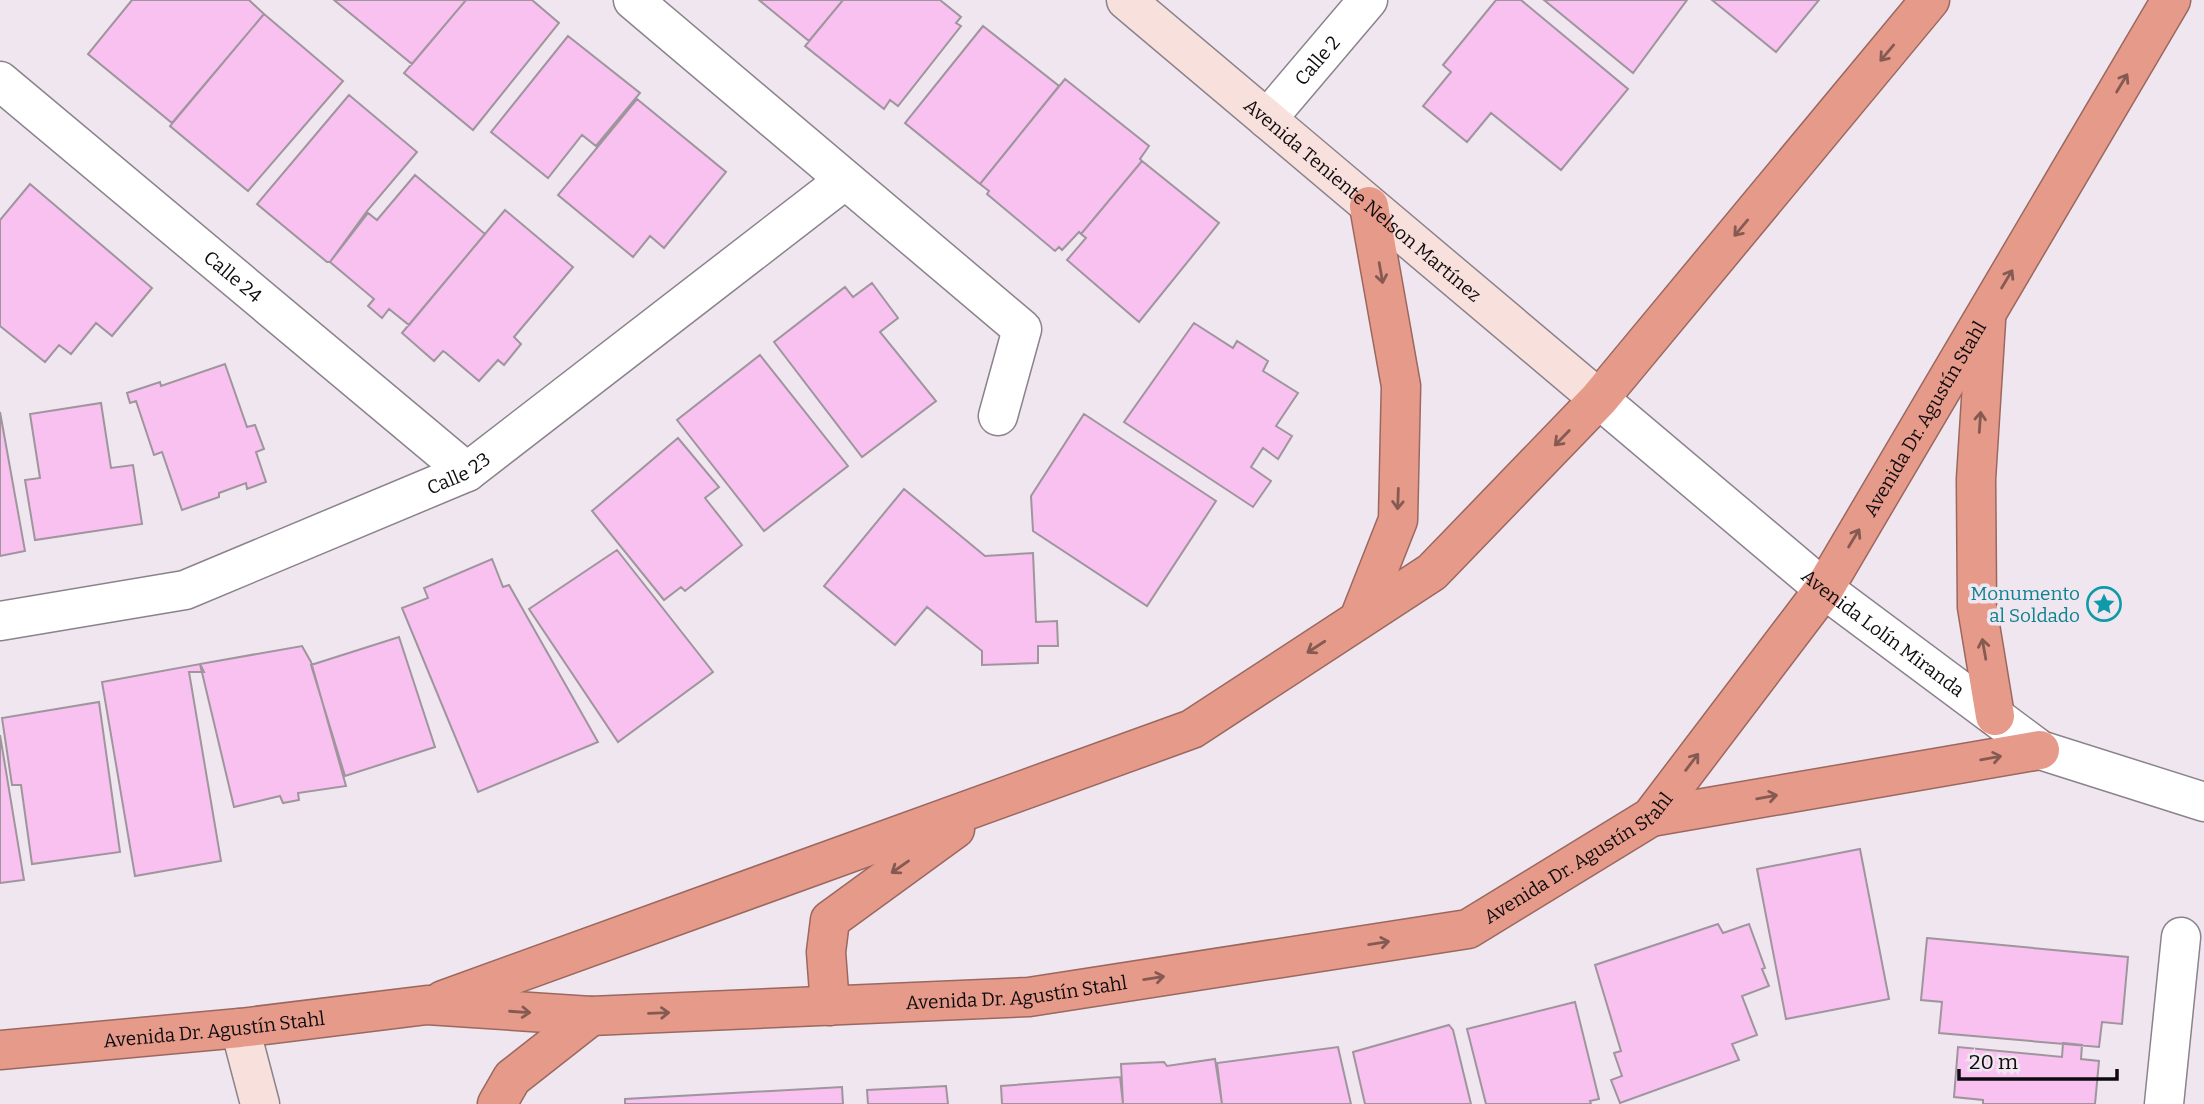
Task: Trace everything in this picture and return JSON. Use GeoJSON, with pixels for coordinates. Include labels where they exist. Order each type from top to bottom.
{"type":"FeatureCollection","features":[{"type":"Feature","properties":{"kind":"highway","name":"Avenida Dr. Agustín Stahl"},"geometry":{"type":"LineString","coordinates":[[427,1006],[1192,729],[1432,572],[1599,399],[1930,0]]}},
{"type":"Feature","properties":{"kind":"highway","name":"Avenida Dr. Agustín Stahl"},"geometry":{"type":"LineString","coordinates":[[0,1050],[240,1028],[427,1006],[591,1016],[1028,997],[1468,929],[1651,817],[1824,589],[2171,0]]}},
{"type":"Feature","properties":{"kind":"highway"},"geometry":{"type":"LineString","coordinates":[[1359,619],[1398,520],[1401,386],[1369,206]]}},
{"type":"Feature","properties":{"kind":"highway"},"geometry":{"type":"LineString","coordinates":[[1987,313],[1976,479],[1977,607],[1996,716]]}},
{"type":"Feature","properties":{"kind":"highway"},"geometry":{"type":"LineString","coordinates":[[1651,817],[2040,750]]}},
{"type":"Feature","properties":{"kind":"highway"},"geometry":{"type":"LineString","coordinates":[[830,1006],[826,952],[830,920],[996,799]]}},
{"type":"Feature","properties":{"kind":"highway"},"geometry":{"type":"LineString","coordinates":[[497,1104],[512,1078],[591,1016]]}},
{"type":"Feature","properties":{"kind":"street"},"geometry":{"type":"LineString","coordinates":[[633,0],[1022,329],[998,416]]}},
{"type":"Feature","properties":{"kind":"street","name":"Avenida Teniente Nelson Martínez"},"geometry":{"type":"LineString","coordinates":[[1126,0],[1599,399]]}},
{"type":"Feature","properties":{"kind":"street","name":"Calle 2"},"geometry":{"type":"LineString","coordinates":[[1267,119],[1368,0]]}},
{"type":"Feature","properties":{"kind":"street","name":"Calle 24"},"geometry":{"type":"LineString","coordinates":[[0,81],[467,472]]}},
{"type":"Feature","properties":{"kind":"street","name":"Calle 23"},"geometry":{"type":"LineString","coordinates":[[0,621],[185,590],[467,472],[845,180]]}},
{"type":"Feature","properties":{"kind":"street","name":"Avenida Lolín Miranda"},"geometry":{"type":"LineString","coordinates":[[1599,399],[1824,589],[2040,750],[2204,802]]}},
{"type":"Feature","properties":{"kind":"street"},"geometry":{"type":"LineString","coordinates":[[2164,1104],[2181,937]]}},
{"type":"Feature","properties":{"kind":"street"},"geometry":{"type":"LineString","coordinates":[[240,1028],[260,1104]]}},
{"type":"Feature","properties":{"kind":"building"},"geometry":{"type":"Polygon","coordinates":[[[132,0],[249,0],[264,14],[172,123],[88,54],[132,0]]]}},
{"type":"Feature","properties":{"kind":"building"},"geometry":{"type":"Polygon","coordinates":[[[334,0],[466,0],[412,64],[334,0]]]}},
{"type":"Feature","properties":{"kind":"building"},"geometry":{"type":"Polygon","coordinates":[[[466,0],[532,0],[559,23],[473,130],[404,73],[466,0]]]}},
{"type":"Feature","properties":{"kind":"building"},"geometry":{"type":"Polygon","coordinates":[[[759,0],[843,0],[809,41],[759,0]]]}},
{"type":"Feature","properties":{"kind":"building"},"geometry":{"type":"Polygon","coordinates":[[[843,0],[940,0],[961,17],[956,23],[961,26],[898,106],[890,100],[884,109],[805,46],[843,0]]]}},
{"type":"Feature","properties":{"kind":"building"},"geometry":{"type":"Polygon","coordinates":[[[1496,0],[1521,0],[1628,89],[1561,170],[1491,113],[1467,142],[1423,106],[1451,72],[1443,65],[1496,0]]]}},
{"type":"Feature","properties":{"kind":"building"},"geometry":{"type":"Polygon","coordinates":[[[1544,0],[1687,0],[1633,73],[1544,0]]]}},
{"type":"Feature","properties":{"kind":"building"},"geometry":{"type":"Polygon","coordinates":[[[1712,0],[1819,0],[1776,52],[1712,0]]]}},
{"type":"Feature","properties":{"kind":"building"},"geometry":{"type":"Polygon","coordinates":[[[264,14],[343,81],[248,191],[170,126],[264,14]]]}},
{"type":"Feature","properties":{"kind":"building"},"geometry":{"type":"Polygon","coordinates":[[[983,26],[1059,86],[980,184],[905,123],[983,26]]]}},
{"type":"Feature","properties":{"kind":"building"},"geometry":{"type":"Polygon","coordinates":[[[568,36],[640,93],[596,146],[582,135],[548,178],[491,132],[568,36]]]}},
{"type":"Feature","properties":{"kind":"building"},"geometry":{"type":"Polygon","coordinates":[[[1065,79],[1149,146],[1140,159],[1142,161],[1081,234],[1079,232],[1062,250],[1059,247],[1055,251],[987,194],[989,191],[980,184],[1065,79]]]}},
{"type":"Feature","properties":{"kind":"building"},"geometry":{"type":"Polygon","coordinates":[[[349,95],[417,152],[367,211],[330,262],[327,262],[257,204],[349,95]]]}},
{"type":"Feature","properties":{"kind":"building"},"geometry":{"type":"Polygon","coordinates":[[[637,99],[726,172],[664,248],[650,236],[633,257],[558,195],[637,99]]]}},
{"type":"Feature","properties":{"kind":"building"},"geometry":{"type":"Polygon","coordinates":[[[1142,161],[1219,223],[1139,322],[1067,260],[1086,238],[1081,234],[1142,161]]]}},
{"type":"Feature","properties":{"kind":"building"},"geometry":{"type":"Polygon","coordinates":[[[415,175],[485,234],[409,325],[389,309],[382,318],[368,306],[374,299],[330,262],[368,213],[377,220],[415,175]]]}},
{"type":"Feature","properties":{"kind":"building"},"geometry":{"type":"Polygon","coordinates":[[[30,184],[152,288],[112,336],[96,323],[71,354],[59,345],[45,362],[0,326],[0,220],[30,184]]]}},
{"type":"Feature","properties":{"kind":"building"},"geometry":{"type":"Polygon","coordinates":[[[505,210],[573,267],[514,337],[521,344],[504,365],[498,360],[479,381],[443,351],[434,361],[402,333],[505,210]]]}},
{"type":"Feature","properties":{"kind":"building"},"geometry":{"type":"Polygon","coordinates":[[[872,283],[898,318],[880,332],[936,401],[862,457],[774,342],[845,287],[853,297],[872,283]]]}},
{"type":"Feature","properties":{"kind":"building"},"geometry":{"type":"Polygon","coordinates":[[[1194,323],[1233,348],[1237,341],[1268,361],[1263,371],[1298,393],[1276,426],[1292,436],[1278,459],[1263,448],[1251,467],[1271,481],[1253,507],[1124,422],[1194,323]]]}},
{"type":"Feature","properties":{"kind":"building"},"geometry":{"type":"Polygon","coordinates":[[[760,355],[848,466],[764,531],[677,420],[760,355]]]}},
{"type":"Feature","properties":{"kind":"building"},"geometry":{"type":"Polygon","coordinates":[[[225,364],[247,427],[255,425],[264,449],[256,452],[266,482],[247,489],[246,483],[219,493],[219,497],[182,510],[162,452],[154,455],[136,401],[130,403],[127,393],[160,382],[161,386],[225,364]]]}},
{"type":"Feature","properties":{"kind":"building"},"geometry":{"type":"Polygon","coordinates":[[[101,403],[111,468],[133,465],[142,524],[35,540],[25,480],[40,478],[30,414],[101,403]]]}},
{"type":"Feature","properties":{"kind":"building"},"geometry":{"type":"Polygon","coordinates":[[[0,412],[25,551],[0,556],[0,412]]]}},
{"type":"Feature","properties":{"kind":"building"},"geometry":{"type":"Polygon","coordinates":[[[1084,414],[1216,501],[1147,606],[1033,531],[1031,496],[1084,414]]]}},
{"type":"Feature","properties":{"kind":"building"},"geometry":{"type":"Polygon","coordinates":[[[678,438],[719,487],[705,498],[742,545],[685,591],[681,587],[664,600],[592,511],[678,438]]]}},
{"type":"Feature","properties":{"kind":"building"},"geometry":{"type":"Polygon","coordinates":[[[904,489],[985,556],[1033,553],[1036,622],[1057,621],[1058,646],[1038,646],[1038,663],[982,665],[982,651],[927,607],[895,645],[824,586],[904,489]]]}},
{"type":"Feature","properties":{"kind":"building"},"geometry":{"type":"Polygon","coordinates":[[[617,550],[713,672],[618,742],[529,609],[617,550]]]}},
{"type":"Feature","properties":{"kind":"building"},"geometry":{"type":"Polygon","coordinates":[[[492,559],[503,587],[509,585],[598,742],[478,792],[402,608],[428,598],[424,588],[492,559]]]}},
{"type":"Feature","properties":{"kind":"building"},"geometry":{"type":"Polygon","coordinates":[[[399,637],[435,747],[345,776],[311,665],[399,637]]]}},
{"type":"Feature","properties":{"kind":"building"},"geometry":{"type":"Polygon","coordinates":[[[302,646],[311,662],[346,786],[298,793],[299,800],[283,803],[280,796],[234,807],[200,664],[302,646]]]}},
{"type":"Feature","properties":{"kind":"building"},"geometry":{"type":"Polygon","coordinates":[[[200,664],[204,672],[189,672],[221,861],[135,876],[102,682],[200,664]]]}},
{"type":"Feature","properties":{"kind":"building"},"geometry":{"type":"Polygon","coordinates":[[[99,702],[120,852],[32,864],[21,785],[12,785],[2,718],[99,702]]]}},
{"type":"Feature","properties":{"kind":"building"},"geometry":{"type":"Polygon","coordinates":[[[0,735],[24,880],[0,883],[0,735]]]}},
{"type":"Feature","properties":{"kind":"building"},"geometry":{"type":"Polygon","coordinates":[[[1860,849],[1889,999],[1786,1019],[1757,869],[1860,849]]]}},
{"type":"Feature","properties":{"kind":"building"},"geometry":{"type":"Polygon","coordinates":[[[1718,924],[1723,933],[1749,924],[1765,968],[1762,969],[1769,986],[1742,996],[1757,1035],[1732,1044],[1739,1060],[1620,1103],[1611,1080],[1622,1076],[1614,1053],[1621,1051],[1595,965],[1718,924]]]}},
{"type":"Feature","properties":{"kind":"building"},"geometry":{"type":"Polygon","coordinates":[[[1927,938],[2128,957],[2122,1024],[2102,1022],[2099,1047],[1939,1033],[1942,1002],[1921,1000],[1927,938]]]}},
{"type":"Feature","properties":{"kind":"building"},"geometry":{"type":"Polygon","coordinates":[[[1575,1002],[1599,1099],[1590,1101],[1591,1104],[1486,1104],[1467,1029],[1575,1002]]]}},
{"type":"Feature","properties":{"kind":"building"},"geometry":{"type":"Polygon","coordinates":[[[1449,1025],[1453,1030],[1471,1104],[1365,1104],[1353,1052],[1449,1025]]]}},
{"type":"Feature","properties":{"kind":"building"},"geometry":{"type":"Polygon","coordinates":[[[2063,1043],[2082,1045],[2081,1059],[2099,1061],[2095,1104],[1983,1104],[1983,1100],[1954,1097],[1958,1047],[2062,1057],[2063,1043]]]}},
{"type":"Feature","properties":{"kind":"building"},"geometry":{"type":"Polygon","coordinates":[[[1338,1047],[1351,1104],[1222,1104],[1217,1063],[1338,1047]]]}},
{"type":"Feature","properties":{"kind":"building"},"geometry":{"type":"Polygon","coordinates":[[[1215,1059],[1222,1104],[1123,1104],[1121,1064],[1164,1062],[1167,1066],[1215,1059]]]}},
{"type":"Feature","properties":{"kind":"building"},"geometry":{"type":"Polygon","coordinates":[[[1120,1077],[1123,1104],[1002,1104],[1001,1086],[1120,1077]]]}},
{"type":"Feature","properties":{"kind":"building"},"geometry":{"type":"Polygon","coordinates":[[[946,1086],[948,1104],[868,1104],[867,1090],[946,1086]]]}},
{"type":"Feature","properties":{"kind":"building"},"geometry":{"type":"Polygon","coordinates":[[[842,1087],[843,1104],[625,1104],[625,1099],[842,1087]]]}},
{"type":"Feature","properties":{"kind":"place","name":"Monumento al Soldado"},"geometry":{"type":"Point","coordinates":[2104,604]}}]}
